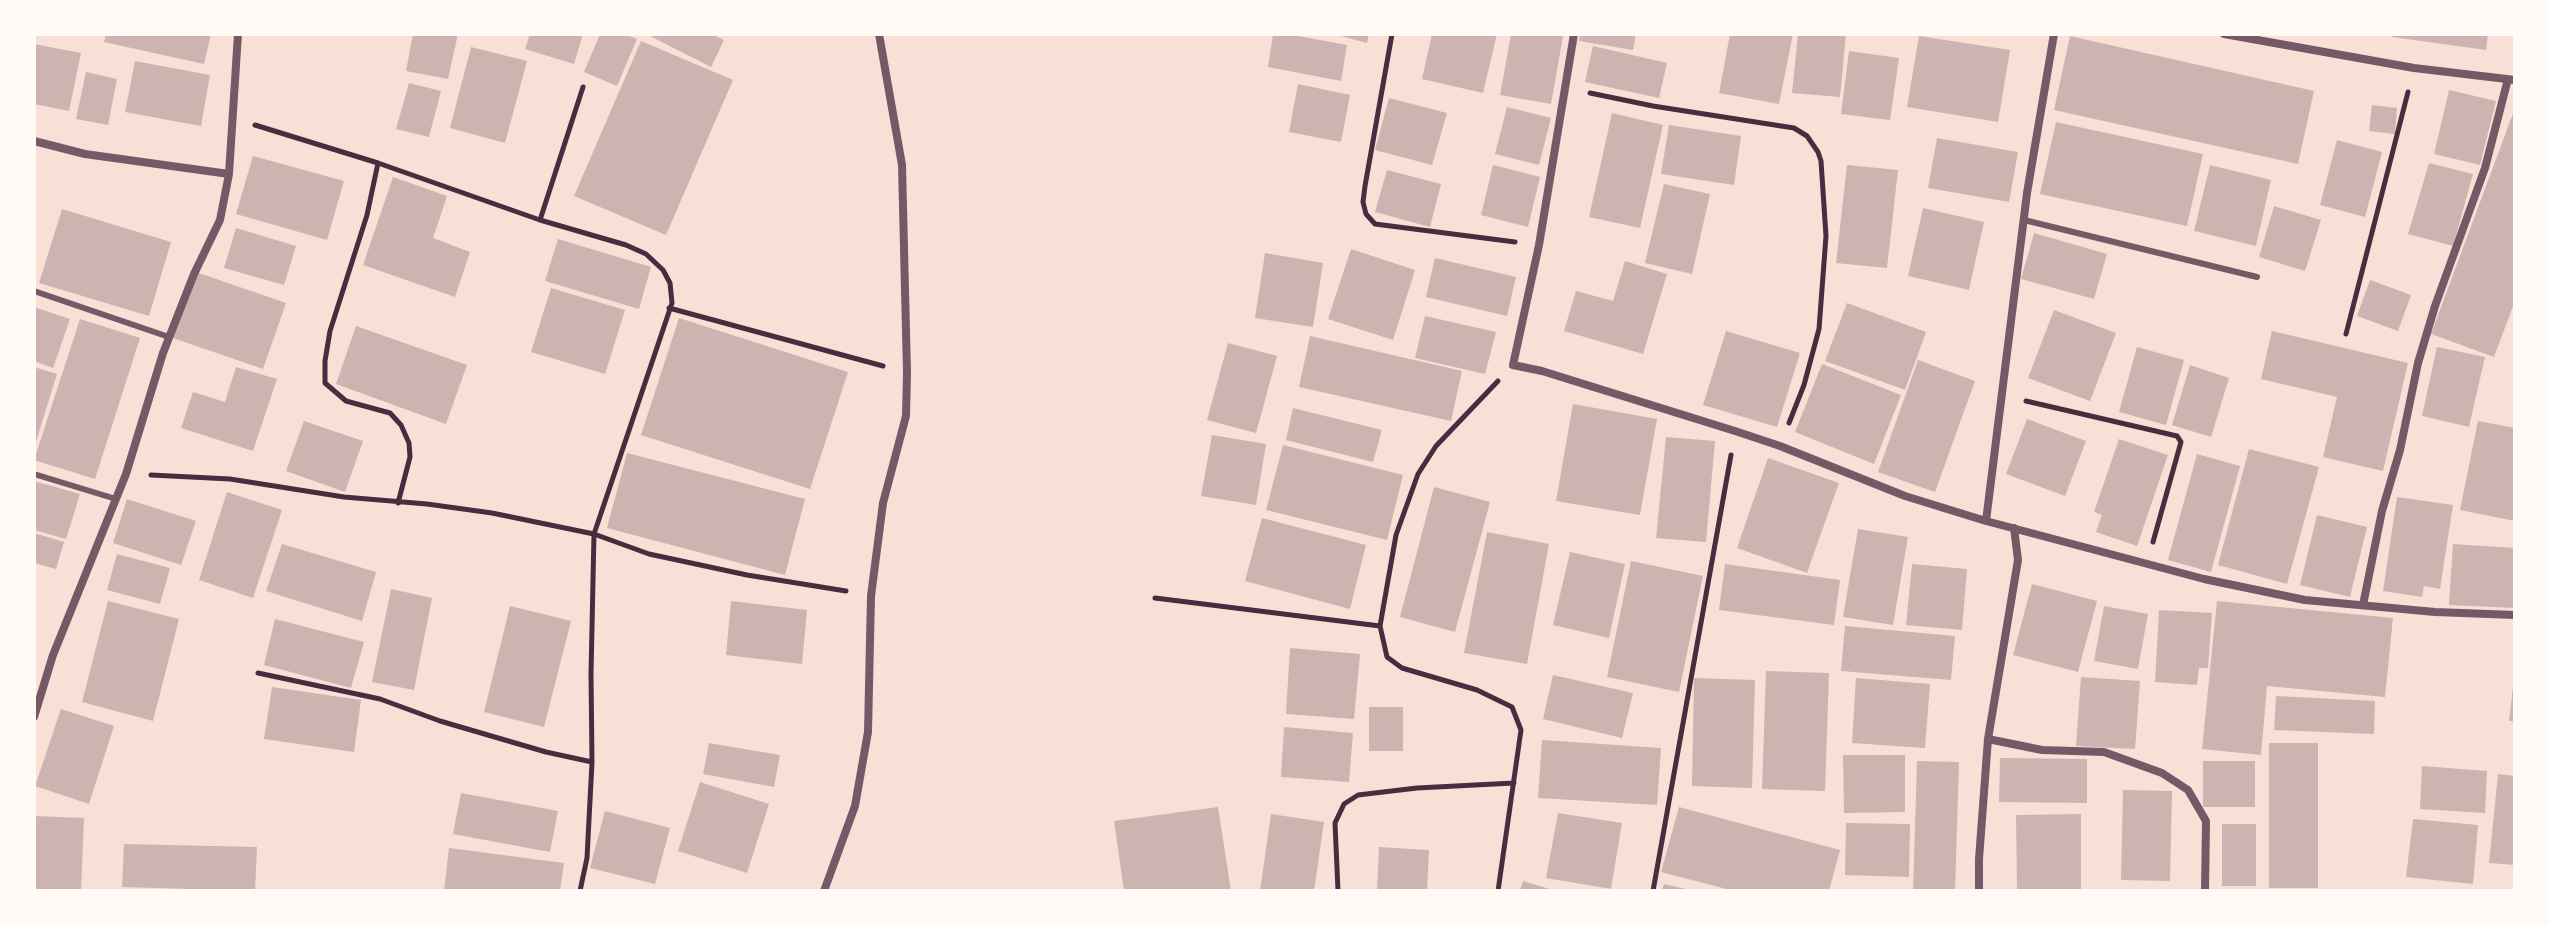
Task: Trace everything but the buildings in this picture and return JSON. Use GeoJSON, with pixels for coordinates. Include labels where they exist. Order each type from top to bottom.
{"type":"FeatureCollection","features":[{"type":"Feature","properties":{"kind":"street"},"geometry":{"type":"LineString","coordinates":[[34,717],[53,655],[126,474],[169,337],[220,220],[229,174],[238,34]]}},
{"type":"Feature","properties":{"kind":"street"},"geometry":{"type":"LineString","coordinates":[[824,891],[855,806],[868,732],[871,596],[883,503],[906,416],[902,165],[879,34]]}},
{"type":"Feature","properties":{"kind":"street"},"geometry":{"type":"LineString","coordinates":[[1574,34],[1539,245],[1513,365],[1542,371],[1780,446],[1905,496],[1986,521],[2204,579],[2305,600],[2435,612],[2515,615]]}},
{"type":"Feature","properties":{"kind":"street"},"geometry":{"type":"LineString","coordinates":[[1986,521],[2024,220],[2054,34]]}},
{"type":"Feature","properties":{"kind":"street"},"geometry":{"type":"LineString","coordinates":[[2224,34],[2414,68],[2512,80],[2418,363],[2363,605]]}},
{"type":"Feature","properties":{"kind":"street"},"geometry":{"type":"LineString","coordinates":[[34,141],[85,154],[229,174]]}},
{"type":"Feature","properties":{"kind":"street"},"geometry":{"type":"LineString","coordinates":[[1979,891],[1988,739],[2018,560],[2014,528]]}},
{"type":"Feature","properties":{"kind":"street"},"geometry":{"type":"LineString","coordinates":[[1988,739],[2042,750],[2104,752],[2162,773],[2188,790],[2206,821],[2205,891]]}},
{"type":"Feature","properties":{"kind":"lane"},"geometry":{"type":"LineString","coordinates":[[2024,220],[2257,277]]}},
{"type":"Feature","properties":{"kind":"lane"},"geometry":{"type":"LineString","coordinates":[[34,291],[169,337]]}},
{"type":"Feature","properties":{"kind":"lane"},"geometry":{"type":"LineString","coordinates":[[34,474],[116,499]]}},
{"type":"Feature","properties":{"kind":"path"},"geometry":{"type":"LineString","coordinates":[[1392,34],[1363,202],[1366,214],[1375,224],[1539,245]]}},
{"type":"Feature","properties":{"kind":"path"},"geometry":{"type":"LineString","coordinates":[[2346,334],[2414,68]]}},
{"type":"Feature","properties":{"kind":"path"},"geometry":{"type":"LineString","coordinates":[[540,220],[583,87]]}},
{"type":"Feature","properties":{"kind":"path"},"geometry":{"type":"LineString","coordinates":[[1566,88],[1653,106],[1794,128],[1807,136],[1818,152],[1826,236],[1819,329],[1804,385],[1780,446]]}},
{"type":"Feature","properties":{"kind":"path"},"geometry":{"type":"LineString","coordinates":[[231,118],[378,163],[540,220],[626,245],[646,254],[663,270],[670,283],[672,303],[594,534],[592,762],[587,858],[580,891]]}},
{"type":"Feature","properties":{"kind":"path"},"geometry":{"type":"LineString","coordinates":[[378,163],[367,215],[330,331],[325,383],[346,401],[390,413],[401,425],[409,443],[410,457],[398,503]]}},
{"type":"Feature","properties":{"kind":"path"},"geometry":{"type":"LineString","coordinates":[[668,308],[907,373]]}},
{"type":"Feature","properties":{"kind":"path"},"geometry":{"type":"LineString","coordinates":[[1498,891],[1521,730],[1512,707],[1477,690],[1402,668],[1387,657],[1380,626],[1396,535],[1418,474],[1436,446],[1513,365]]}},
{"type":"Feature","properties":{"kind":"path"},"geometry":{"type":"LineString","coordinates":[[2002,395],[2177,436],[2181,442],[2147,562]]}},
{"type":"Feature","properties":{"kind":"path"},"geometry":{"type":"LineString","coordinates":[[1653,891],[1735,431]]}},
{"type":"Feature","properties":{"kind":"path"},"geometry":{"type":"LineString","coordinates":[[126,474],[230,479],[344,497],[492,513],[594,534],[649,554],[747,575],[871,596]]}},
{"type":"Feature","properties":{"kind":"path"},"geometry":{"type":"LineString","coordinates":[[1155,598],[1380,626]]}},
{"type":"Feature","properties":{"kind":"path"},"geometry":{"type":"LineString","coordinates":[[258,673],[380,699],[440,721],[592,762]]}},
{"type":"Feature","properties":{"kind":"path"},"geometry":{"type":"LineString","coordinates":[[1338,891],[1335,823],[1344,804],[1358,795],[1417,788],[1514,783]]}}]}
